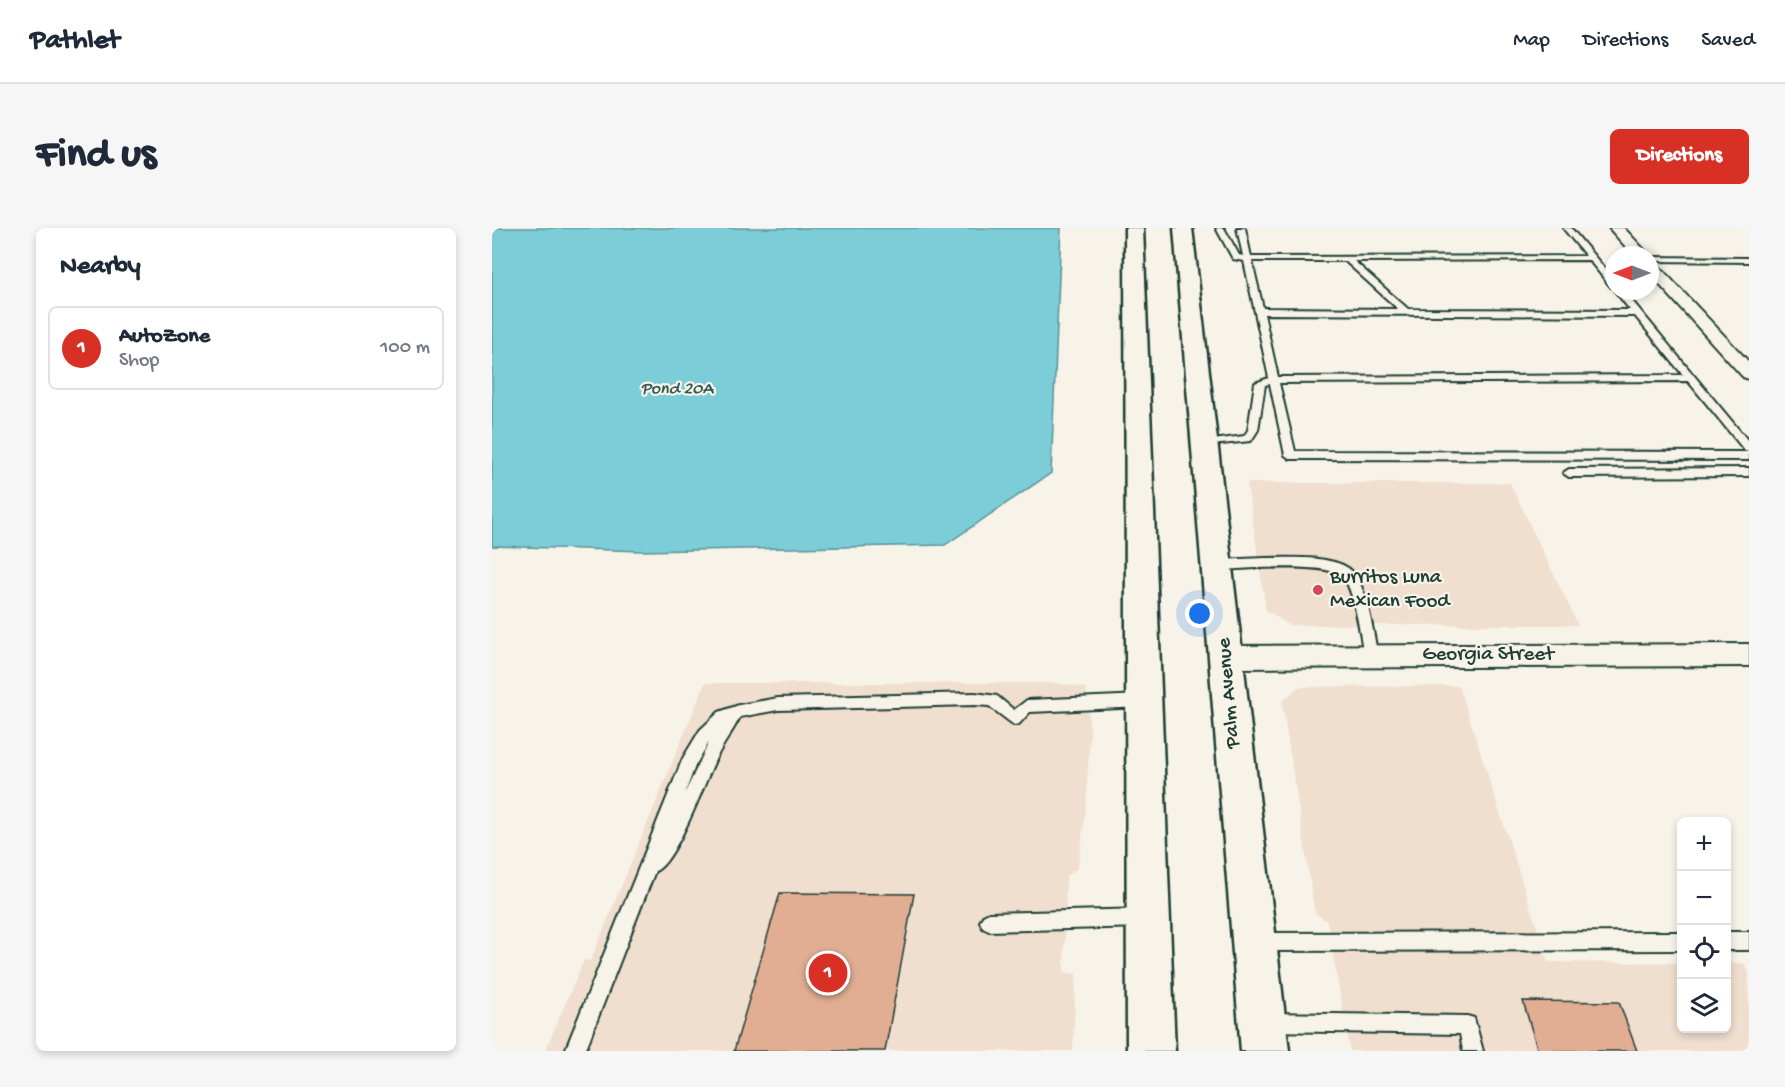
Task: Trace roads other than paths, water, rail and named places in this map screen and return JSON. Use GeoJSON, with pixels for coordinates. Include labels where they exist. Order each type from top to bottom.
{"type":"FeatureCollection","features":[{"type":"Feature","properties":{"kind":"highway"},"geometry":{"type":"LineString","coordinates":[[1134,228],[1151,1051]]}},
{"type":"Feature","properties":{"kind":"highway","name":"Palm Avenue"},"geometry":{"type":"LineString","coordinates":[[1184,228],[1263,1036]]}},
{"type":"Feature","properties":{"kind":"street"},"geometry":{"type":"LineString","coordinates":[[1616,228],[1633,246]]}},
{"type":"Feature","properties":{"kind":"street"},"geometry":{"type":"LineString","coordinates":[[1659,275],[1749,372]]}},
{"type":"Feature","properties":{"kind":"street"},"geometry":{"type":"LineString","coordinates":[[1727,348],[1749,348]]}},
{"type":"Feature","properties":{"kind":"street","name":"Georgia Street"},"geometry":{"type":"LineString","coordinates":[[1227,657],[1749,655]]}},
{"type":"Feature","properties":{"kind":"lane"},"geometry":{"type":"LineString","coordinates":[[1220,228],[1236,257],[1247,259],[1591,258]]}},
{"type":"Feature","properties":{"kind":"lane"},"geometry":{"type":"LineString","coordinates":[[1241,228],[1290,455],[1749,456]]}},
{"type":"Feature","properties":{"kind":"lane"},"geometry":{"type":"LineString","coordinates":[[1567,228],[1605,274]]}},
{"type":"Feature","properties":{"kind":"lane"},"geometry":{"type":"LineString","coordinates":[[1346,258],[1406,311]]}},
{"type":"Feature","properties":{"kind":"lane"},"geometry":{"type":"LineString","coordinates":[[1659,260],[1749,260]]}},
{"type":"Feature","properties":{"kind":"lane"},"geometry":{"type":"LineString","coordinates":[[1626,300],[1749,449]]}},
{"type":"Feature","properties":{"kind":"lane"},"geometry":{"type":"LineString","coordinates":[[1258,311],[1637,313]]}},
{"type":"Feature","properties":{"kind":"lane"},"geometry":{"type":"LineString","coordinates":[[1205,444],[1247,439],[1253,430],[1260,383],[1274,380],[1690,378]]}},
{"type":"Feature","properties":{"kind":"lane"},"geometry":{"type":"LineString","coordinates":[[1569,473],[1749,472]]}},
{"type":"Feature","properties":{"kind":"lane"},"geometry":{"type":"LineString","coordinates":[[1217,564],[1324,564],[1346,571],[1354,585],[1371,656]]}},
{"type":"Feature","properties":{"kind":"lane"},"geometry":{"type":"LineString","coordinates":[[575,1051],[688,763],[705,735],[724,717],[739,711],[778,704],[975,699],[992,700],[1014,719],[1027,706],[1143,701]]}},
{"type":"Feature","properties":{"kind":"lane"},"geometry":{"type":"LineString","coordinates":[[989,922],[1148,918]]}},
{"type":"Feature","properties":{"kind":"lane"},"geometry":{"type":"LineString","coordinates":[[1253,942],[1677,941]]}},
{"type":"Feature","properties":{"kind":"lane"},"geometry":{"type":"LineString","coordinates":[[1731,941],[1749,941]]}},
{"type":"Feature","properties":{"kind":"lane"},"geometry":{"type":"LineString","coordinates":[[1263,1036],[1467,1025],[1473,1051]]}},
{"type":"Feature","properties":{"kind":"water","name":"Pond 20A"},"geometry":{"type":"Polygon","coordinates":[[[492,228],[1061,228],[1051,473],[945,545],[642,551],[492,546],[492,228]]]}},
{"type":"Feature","properties":{"kind":"place","name":"Burritos Luna Mexican Food"},"geometry":{"type":"Point","coordinates":[1318,590]}},
{"type":"Feature","properties":{"kind":"place","name":"AutoZone"},"geometry":{"type":"Point","coordinates":[828,973]}}]}
